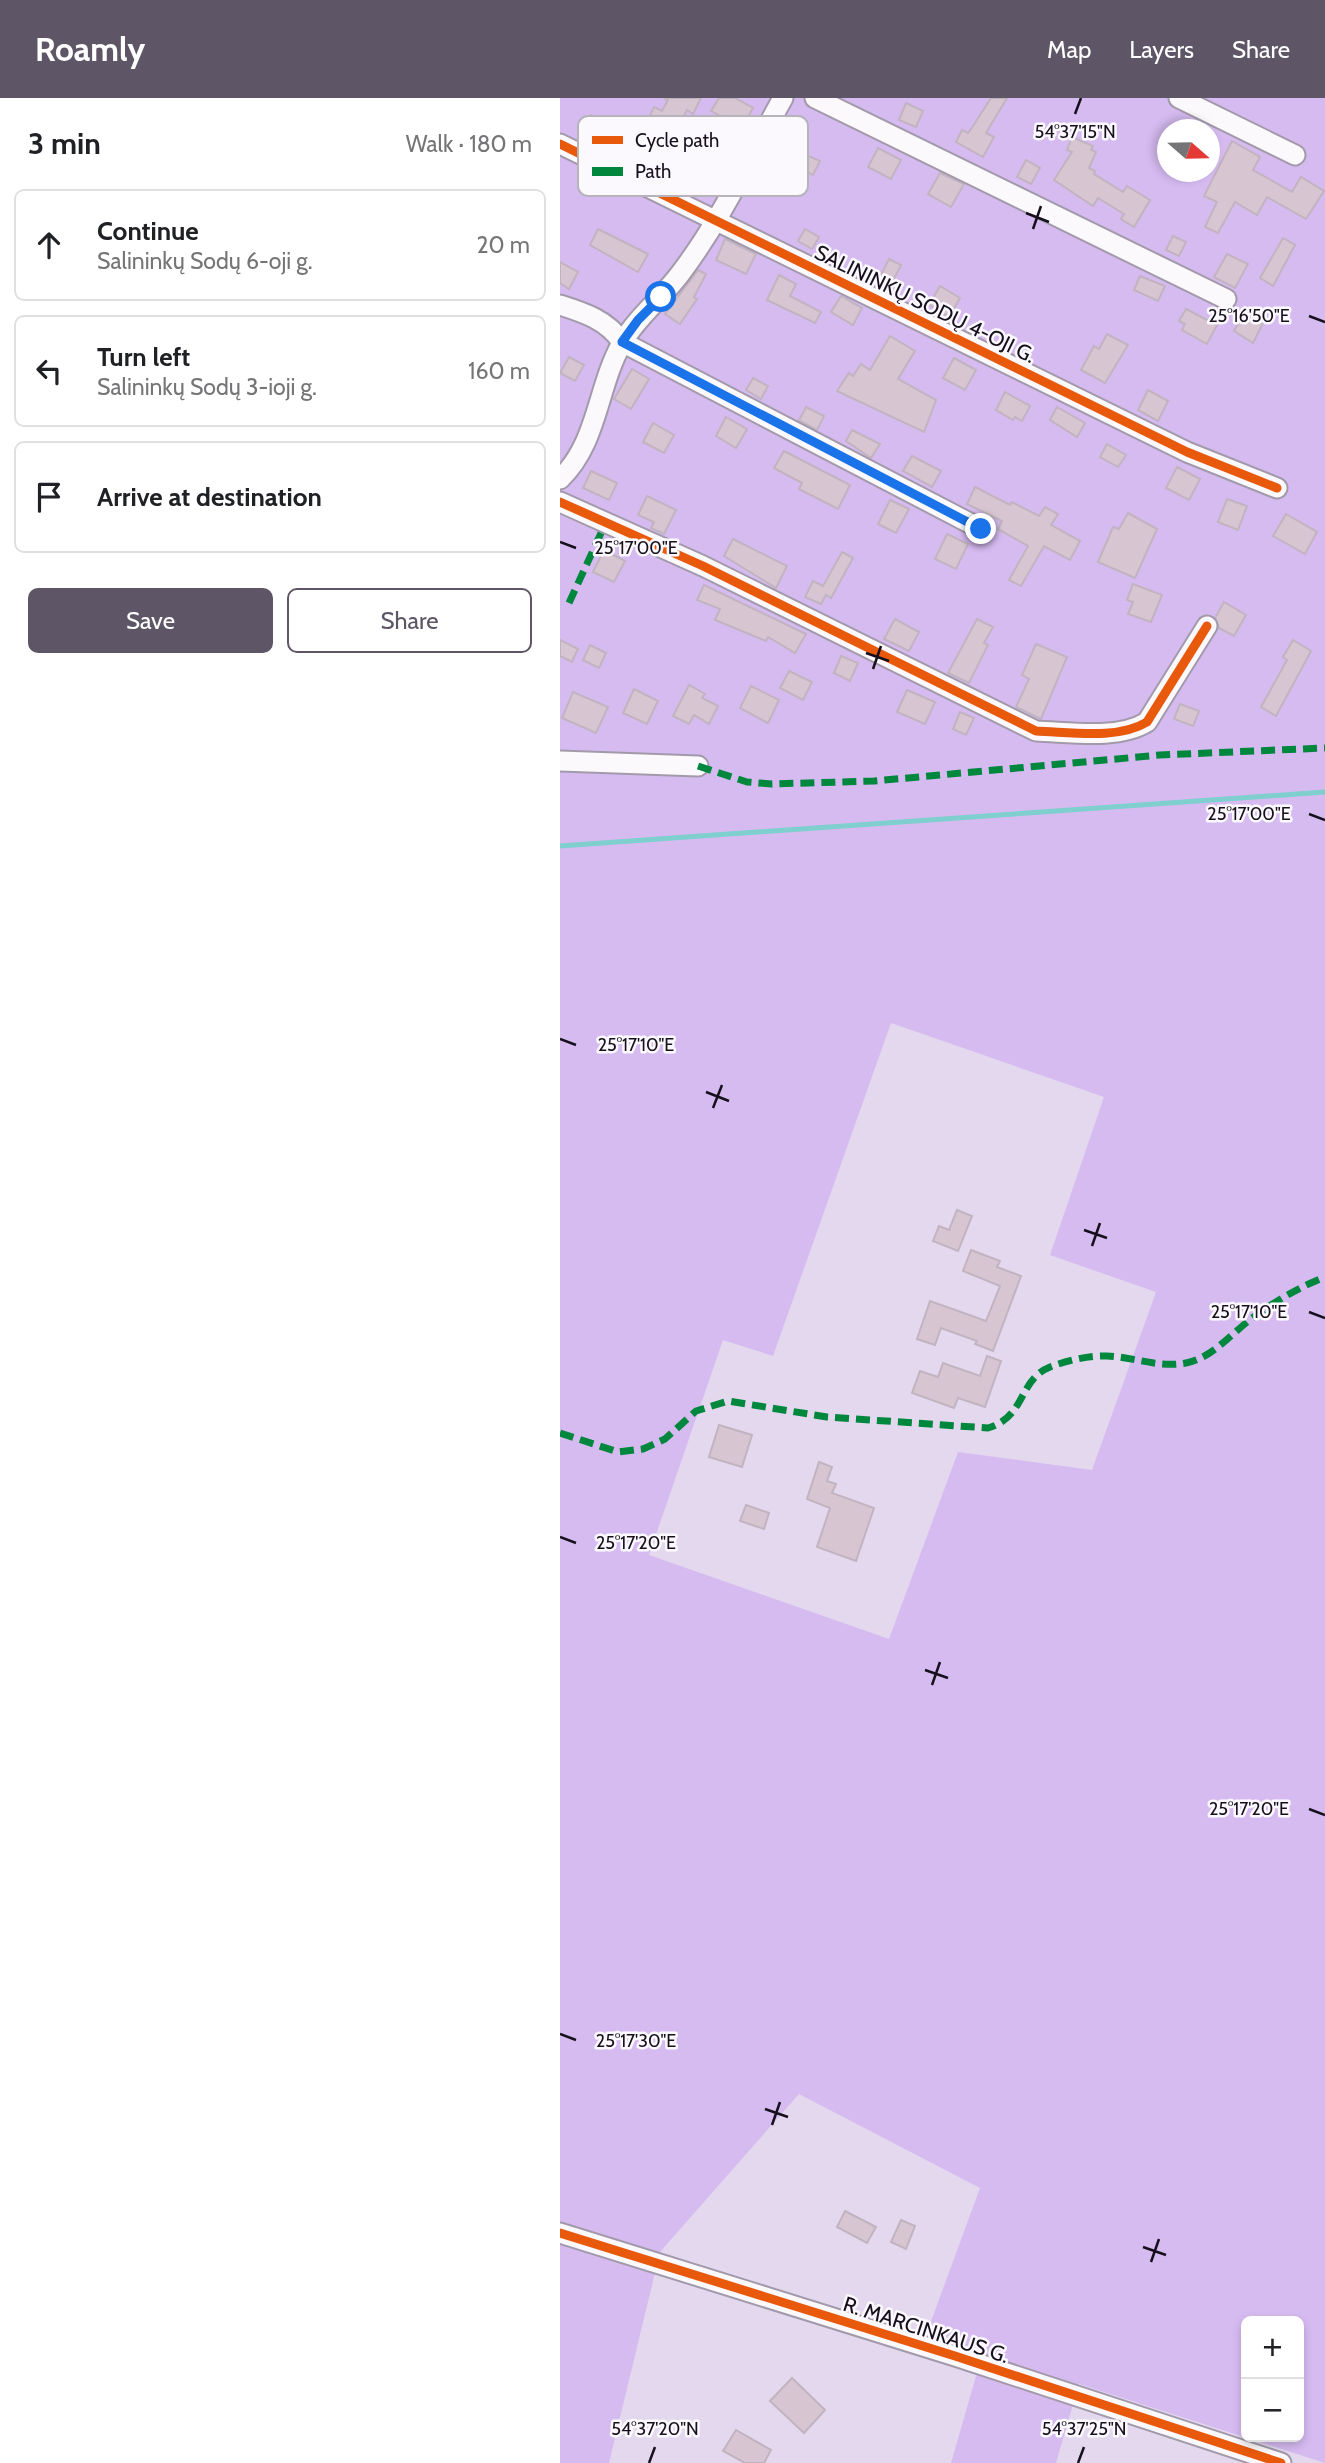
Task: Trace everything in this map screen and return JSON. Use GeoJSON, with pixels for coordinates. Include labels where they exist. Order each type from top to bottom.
{"type":"FeatureCollection","features":[{"type":"Feature","properties":{"kind":"street"},"geometry":{"type":"LineString","coordinates":[[773,116],[783,98]]}},
{"type":"Feature","properties":{"kind":"street"},"geometry":{"type":"LineString","coordinates":[[815,98],[1226,299]]}},
{"type":"Feature","properties":{"kind":"street"},"geometry":{"type":"LineString","coordinates":[[1179,98],[1296,155]]}},
{"type":"Feature","properties":{"kind":"street","name":"SALININKŲ SODŲ 4-OJI G."},"geometry":{"type":"LineString","coordinates":[[560,144],[578,153]]}},
{"type":"Feature","properties":{"kind":"street","name":"SALININKŲ SODŲ 4-OJI G."},"geometry":{"type":"LineString","coordinates":[[666,196],[1187,452],[1277,488]]}},
{"type":"Feature","properties":{"kind":"street"},"geometry":{"type":"LineString","coordinates":[[560,479],[582,451],[622,342],[638,320],[681,273],[728,196]]}},
{"type":"Feature","properties":{"kind":"street"},"geometry":{"type":"LineString","coordinates":[[560,305],[606,323],[622,342],[981,529]]}},
{"type":"Feature","properties":{"kind":"street"},"geometry":{"type":"LineString","coordinates":[[560,502],[703,566],[1036,732],[1093,733],[1135,729],[1147,722],[1207,626]]}},
{"type":"Feature","properties":{"kind":"street"},"geometry":{"type":"LineString","coordinates":[[560,761],[698,766]]}},
{"type":"Feature","properties":{"kind":"street","name":"R. MARCINKAUS G."},"geometry":{"type":"LineString","coordinates":[[560,2233],[956,2356],[1281,2463]]}},
{"type":"Feature","properties":{"kind":"shaded area"},"geometry":{"type":"Polygon","coordinates":[[[560,98],[1325,98],[1325,2463],[1260,2442],[1304,2442],[1304,2316],[1241,2316],[1241,2436],[1079,2384],[1056,2463],[951,2463],[983,2352],[926,2335],[980,2188],[799,2094],[660,2252],[609,2463],[560,2463],[560,98]],[[891,1023],[773,1356],[723,1340],[649,1555],[889,1639],[958,1452],[1092,1470],[1156,1292],[1050,1255],[1104,1097],[891,1023]]]}},
{"type":"Feature","properties":{"kind":"building"},"geometry":{"type":"Polygon","coordinates":[[[664,98],[701,98],[693,114],[687,110],[684,116],[650,116],[654,107],[662,111],[668,100],[664,98]]]}},
{"type":"Feature","properties":{"kind":"building"},"geometry":{"type":"Polygon","coordinates":[[[719,98],[735,98],[753,108],[749,116],[720,116],[711,111],[719,98]]]}},
{"type":"Feature","properties":{"kind":"building"},"geometry":{"type":"Polygon","coordinates":[[[991,98],[1007,98],[986,133],[994,137],[983,157],[956,142],[962,130],[968,133],[991,98]]]}},
{"type":"Feature","properties":{"kind":"building"},"geometry":{"type":"Polygon","coordinates":[[[906,103],[923,111],[916,127],[899,120],[906,103]]]}},
{"type":"Feature","properties":{"kind":"building"},"geometry":{"type":"Polygon","coordinates":[[[1072,137],[1093,146],[1091,150],[1096,152],[1089,168],[1095,171],[1094,174],[1123,192],[1127,186],[1150,200],[1134,227],[1121,219],[1124,214],[1098,198],[1093,206],[1054,180],[1072,152],[1067,150],[1072,137]]]}},
{"type":"Feature","properties":{"kind":"building"},"geometry":{"type":"Polygon","coordinates":[[[1232,141],[1260,157],[1253,170],[1292,192],[1301,177],[1324,191],[1306,219],[1267,197],[1257,215],[1235,202],[1218,233],[1205,227],[1217,202],[1204,196],[1211,182],[1220,182],[1220,165],[1232,141]]]}},
{"type":"Feature","properties":{"kind":"building"},"geometry":{"type":"Polygon","coordinates":[[[878,148],[901,160],[891,179],[868,167],[878,148]]]}},
{"type":"Feature","properties":{"kind":"building"},"geometry":{"type":"Polygon","coordinates":[[[808,156],[820,161],[813,175],[808,172],[808,156]]]}},
{"type":"Feature","properties":{"kind":"building"},"geometry":{"type":"Polygon","coordinates":[[[1026,160],[1040,168],[1031,184],[1017,177],[1026,160]]]}},
{"type":"Feature","properties":{"kind":"building"},"geometry":{"type":"Polygon","coordinates":[[[940,173],[964,184],[951,207],[928,194],[940,173]]]}},
{"type":"Feature","properties":{"kind":"building"},"geometry":{"type":"Polygon","coordinates":[[[598,229],[648,254],[638,272],[590,245],[598,229]]]}},
{"type":"Feature","properties":{"kind":"building"},"geometry":{"type":"Polygon","coordinates":[[[805,229],[819,237],[812,249],[798,241],[805,229]]]}},
{"type":"Feature","properties":{"kind":"building"},"geometry":{"type":"Polygon","coordinates":[[[1173,236],[1186,242],[1179,256],[1166,250],[1173,236]]]}},
{"type":"Feature","properties":{"kind":"building"},"geometry":{"type":"Polygon","coordinates":[[[1283,238],[1295,245],[1273,286],[1260,278],[1283,238]]]}},
{"type":"Feature","properties":{"kind":"building"},"geometry":{"type":"Polygon","coordinates":[[[725,239],[756,254],[746,274],[716,260],[725,239]]]}},
{"type":"Feature","properties":{"kind":"building"},"geometry":{"type":"Polygon","coordinates":[[[1227,254],[1248,264],[1235,288],[1214,277],[1227,254]]]}},
{"type":"Feature","properties":{"kind":"building"},"geometry":{"type":"Polygon","coordinates":[[[889,259],[901,265],[892,283],[880,277],[889,259]]]}},
{"type":"Feature","properties":{"kind":"building"},"geometry":{"type":"Polygon","coordinates":[[[560,262],[578,272],[569,289],[560,283],[560,262]]]}},
{"type":"Feature","properties":{"kind":"building"},"geometry":{"type":"Polygon","coordinates":[[[698,270],[706,274],[694,297],[697,299],[680,324],[665,314],[698,270]]]}},
{"type":"Feature","properties":{"kind":"building"},"geometry":{"type":"Polygon","coordinates":[[[779,275],[796,284],[790,296],[821,312],[815,323],[767,300],[779,275]]]}},
{"type":"Feature","properties":{"kind":"building"},"geometry":{"type":"Polygon","coordinates":[[[1140,276],[1165,286],[1158,301],[1134,290],[1140,276]]]}},
{"type":"Feature","properties":{"kind":"building"},"geometry":{"type":"Polygon","coordinates":[[[940,286],[960,298],[949,317],[929,305],[940,286]]]}},
{"type":"Feature","properties":{"kind":"building"},"geometry":{"type":"Polygon","coordinates":[[[841,296],[862,308],[853,325],[831,312],[841,296]]]}},
{"type":"Feature","properties":{"kind":"building"},"geometry":{"type":"Polygon","coordinates":[[[1186,309],[1217,325],[1207,344],[1182,330],[1185,324],[1179,321],[1186,309]]]}},
{"type":"Feature","properties":{"kind":"building"},"geometry":{"type":"Polygon","coordinates":[[[1246,311],[1264,321],[1253,343],[1234,331],[1246,311]]]}},
{"type":"Feature","properties":{"kind":"building"},"geometry":{"type":"Polygon","coordinates":[[[1107,334],[1128,345],[1105,383],[1081,370],[1094,346],[1099,349],[1107,334]]]}},
{"type":"Feature","properties":{"kind":"building"},"geometry":{"type":"Polygon","coordinates":[[[890,336],[915,351],[898,379],[936,400],[924,432],[837,391],[849,373],[853,376],[861,364],[870,370],[890,336]]]}},
{"type":"Feature","properties":{"kind":"building"},"geometry":{"type":"Polygon","coordinates":[[[569,357],[584,365],[575,381],[560,373],[569,357]]]}},
{"type":"Feature","properties":{"kind":"building"},"geometry":{"type":"Polygon","coordinates":[[[954,358],[976,370],[965,390],[943,378],[954,358]]]}},
{"type":"Feature","properties":{"kind":"building"},"geometry":{"type":"Polygon","coordinates":[[[632,369],[649,379],[631,409],[614,399],[632,369]]]}},
{"type":"Feature","properties":{"kind":"building"},"geometry":{"type":"Polygon","coordinates":[[[753,378],[768,386],[761,399],[746,390],[753,378]]]}},
{"type":"Feature","properties":{"kind":"building"},"geometry":{"type":"Polygon","coordinates":[[[1148,390],[1168,401],[1158,421],[1138,410],[1148,390]]]}},
{"type":"Feature","properties":{"kind":"building"},"geometry":{"type":"Polygon","coordinates":[[[1005,392],[1030,406],[1022,421],[1015,417],[1013,420],[996,410],[1005,392]]]}},
{"type":"Feature","properties":{"kind":"building"},"geometry":{"type":"Polygon","coordinates":[[[806,407],[824,416],[817,430],[799,420],[806,407]]]}},
{"type":"Feature","properties":{"kind":"building"},"geometry":{"type":"Polygon","coordinates":[[[1057,407],[1085,423],[1077,437],[1050,420],[1057,407]]]}},
{"type":"Feature","properties":{"kind":"building"},"geometry":{"type":"Polygon","coordinates":[[[726,417],[747,429],[736,448],[716,436],[726,417]]]}},
{"type":"Feature","properties":{"kind":"building"},"geometry":{"type":"Polygon","coordinates":[[[653,423],[674,435],[664,453],[643,442],[653,423]]]}},
{"type":"Feature","properties":{"kind":"building"},"geometry":{"type":"Polygon","coordinates":[[[852,430],[880,444],[871,458],[846,441],[852,430]]]}},
{"type":"Feature","properties":{"kind":"building"},"geometry":{"type":"Polygon","coordinates":[[[1107,444],[1126,455],[1118,467],[1100,457],[1107,444]]]}},
{"type":"Feature","properties":{"kind":"building"},"geometry":{"type":"Polygon","coordinates":[[[784,451],[850,485],[838,509],[799,489],[802,483],[774,468],[784,451]]]}},
{"type":"Feature","properties":{"kind":"building"},"geometry":{"type":"Polygon","coordinates":[[[912,456],[941,471],[932,487],[903,471],[912,456]]]}},
{"type":"Feature","properties":{"kind":"building"},"geometry":{"type":"Polygon","coordinates":[[[1177,467],[1200,479],[1189,500],[1166,488],[1177,467]]]}},
{"type":"Feature","properties":{"kind":"building"},"geometry":{"type":"Polygon","coordinates":[[[591,471],[617,483],[609,500],[583,488],[591,471]]]}},
{"type":"Feature","properties":{"kind":"building"},"geometry":{"type":"Polygon","coordinates":[[[975,487],[1039,516],[1045,507],[1058,514],[1051,525],[1080,541],[1070,560],[1044,546],[1021,586],[1009,580],[1028,546],[998,529],[1002,521],[967,504],[975,487]]]}},
{"type":"Feature","properties":{"kind":"building"},"geometry":{"type":"Polygon","coordinates":[[[647,496],[676,510],[664,534],[651,528],[654,522],[638,515],[647,496]]]}},
{"type":"Feature","properties":{"kind":"building"},"geometry":{"type":"Polygon","coordinates":[[[1227,499],[1247,506],[1238,530],[1218,522],[1227,499]]]}},
{"type":"Feature","properties":{"kind":"building"},"geometry":{"type":"Polygon","coordinates":[[[890,500],[909,509],[896,533],[878,524],[890,500]]]}},
{"type":"Feature","properties":{"kind":"building"},"geometry":{"type":"Polygon","coordinates":[[[1128,513],[1157,529],[1135,578],[1098,562],[1113,527],[1119,529],[1128,513]]]}},
{"type":"Feature","properties":{"kind":"building"},"geometry":{"type":"Polygon","coordinates":[[[1286,514],[1317,532],[1305,554],[1273,536],[1286,514]]]}},
{"type":"Feature","properties":{"kind":"building"},"geometry":{"type":"Polygon","coordinates":[[[947,534],[968,544],[956,569],[935,559],[947,534]]]}},
{"type":"Feature","properties":{"kind":"building"},"geometry":{"type":"Polygon","coordinates":[[[733,539],[787,566],[776,588],[724,556],[733,539]]]}},
{"type":"Feature","properties":{"kind":"building"},"geometry":{"type":"Polygon","coordinates":[[[604,550],[625,561],[614,582],[593,572],[604,550]]]}},
{"type":"Feature","properties":{"kind":"building"},"geometry":{"type":"Polygon","coordinates":[[[842,552],[853,558],[831,598],[826,595],[821,604],[805,597],[813,581],[823,586],[842,552]]]}},
{"type":"Feature","properties":{"kind":"building"},"geometry":{"type":"Polygon","coordinates":[[[1133,584],[1162,595],[1151,622],[1128,614],[1133,602],[1127,600],[1133,584]]]}},
{"type":"Feature","properties":{"kind":"building"},"geometry":{"type":"Polygon","coordinates":[[[704,585],[806,634],[795,653],[768,637],[766,641],[715,620],[720,609],[697,600],[704,585]]]}},
{"type":"Feature","properties":{"kind":"building"},"geometry":{"type":"Polygon","coordinates":[[[1224,602],[1246,615],[1234,636],[1219,628],[1215,618],[1224,602]]]}},
{"type":"Feature","properties":{"kind":"building"},"geometry":{"type":"Polygon","coordinates":[[[895,619],[919,632],[909,651],[884,639],[895,619]]]}},
{"type":"Feature","properties":{"kind":"building"},"geometry":{"type":"Polygon","coordinates":[[[977,619],[993,627],[984,643],[988,645],[969,683],[948,673],[977,619]]]}},
{"type":"Feature","properties":{"kind":"building"},"geometry":{"type":"Polygon","coordinates":[[[560,640],[578,649],[572,662],[560,656],[560,640]]]}},
{"type":"Feature","properties":{"kind":"building"},"geometry":{"type":"Polygon","coordinates":[[[1293,640],[1311,651],[1276,716],[1261,707],[1287,660],[1283,657],[1293,640]]]}},
{"type":"Feature","properties":{"kind":"building"},"geometry":{"type":"Polygon","coordinates":[[[1036,644],[1067,657],[1041,719],[1016,707],[1029,679],[1022,675],[1036,644]]]}},
{"type":"Feature","properties":{"kind":"building"},"geometry":{"type":"Polygon","coordinates":[[[590,645],[606,653],[599,668],[583,660],[590,645]]]}},
{"type":"Feature","properties":{"kind":"building"},"geometry":{"type":"Polygon","coordinates":[[[841,656],[858,663],[850,681],[834,673],[841,656]]]}},
{"type":"Feature","properties":{"kind":"building"},"geometry":{"type":"Polygon","coordinates":[[[789,671],[812,682],[803,700],[780,688],[789,671]]]}},
{"type":"Feature","properties":{"kind":"building"},"geometry":{"type":"Polygon","coordinates":[[[689,685],[705,694],[702,698],[718,706],[709,724],[694,715],[689,724],[673,716],[689,685]]]}},
{"type":"Feature","properties":{"kind":"building"},"geometry":{"type":"Polygon","coordinates":[[[751,686],[779,700],[768,723],[740,708],[751,686]]]}},
{"type":"Feature","properties":{"kind":"building"},"geometry":{"type":"Polygon","coordinates":[[[634,689],[658,701],[647,724],[623,713],[634,689]]]}},
{"type":"Feature","properties":{"kind":"building"},"geometry":{"type":"Polygon","coordinates":[[[907,690],[935,702],[925,724],[897,712],[907,690]]]}},
{"type":"Feature","properties":{"kind":"building"},"geometry":{"type":"Polygon","coordinates":[[[573,692],[608,707],[596,733],[562,718],[573,692]]]}},
{"type":"Feature","properties":{"kind":"building"},"geometry":{"type":"Polygon","coordinates":[[[1180,704],[1199,711],[1193,726],[1174,719],[1180,704]]]}},
{"type":"Feature","properties":{"kind":"building"},"geometry":{"type":"Polygon","coordinates":[[[960,712],[974,718],[966,735],[953,729],[960,712]]]}},
{"type":"Feature","properties":{"kind":"building"},"geometry":{"type":"Polygon","coordinates":[[[957,1210],[972,1216],[958,1251],[933,1241],[939,1226],[949,1230],[957,1210]]]}},
{"type":"Feature","properties":{"kind":"building"},"geometry":{"type":"Polygon","coordinates":[[[971,1250],[1000,1261],[997,1267],[1021,1276],[993,1351],[975,1344],[977,1341],[941,1328],[935,1345],[917,1339],[930,1301],[986,1321],[1000,1286],[963,1271],[971,1250]]]}},
{"type":"Feature","properties":{"kind":"building"},"geometry":{"type":"Polygon","coordinates":[[[987,1356],[1001,1361],[985,1407],[958,1398],[954,1408],[912,1393],[920,1371],[938,1377],[943,1363],[980,1376],[987,1356]]]}},
{"type":"Feature","properties":{"kind":"building"},"geometry":{"type":"Polygon","coordinates":[[[719,1425],[752,1435],[742,1467],[709,1457],[719,1425]]]}},
{"type":"Feature","properties":{"kind":"building"},"geometry":{"type":"Polygon","coordinates":[[[819,1462],[832,1467],[827,1481],[836,1484],[832,1493],[874,1508],[856,1561],[817,1547],[830,1508],[807,1499],[819,1462]]]}},
{"type":"Feature","properties":{"kind":"building"},"geometry":{"type":"Polygon","coordinates":[[[746,1505],[769,1513],[764,1529],[740,1521],[746,1505]]]}},
{"type":"Feature","properties":{"kind":"building"},"geometry":{"type":"Polygon","coordinates":[[[845,2211],[876,2227],[867,2243],[837,2227],[845,2211]]]}},
{"type":"Feature","properties":{"kind":"building"},"geometry":{"type":"Polygon","coordinates":[[[901,2220],[915,2226],[906,2249],[891,2242],[901,2220]]]}},
{"type":"Feature","properties":{"kind":"building"},"geometry":{"type":"Polygon","coordinates":[[[792,2378],[825,2410],[804,2433],[770,2401],[792,2378]]]}},
{"type":"Feature","properties":{"kind":"building"},"geometry":{"type":"Polygon","coordinates":[[[736,2430],[771,2450],[764,2463],[745,2463],[723,2451],[736,2430]]]}},
{"type":"Feature","properties":{"kind":"waterway"},"geometry":{"type":"LineString","coordinates":[[560,846],[1325,792]]}},
{"type":"Feature","properties":{"kind":"marked path"},"geometry":{"type":"LineString","coordinates":[[569,603],[607,520]]}},
{"type":"Feature","properties":{"kind":"marked path"},"geometry":{"type":"LineString","coordinates":[[698,766],[747,782],[772,784],[874,781],[1160,755],[1325,748]]}},
{"type":"Feature","properties":{"kind":"marked path"},"geometry":{"type":"LineString","coordinates":[[560,1433],[618,1452],[643,1449],[665,1439],[696,1411],[728,1401],[827,1417],[988,1428],[1009,1416],[1032,1380],[1050,1367],[1100,1356],[1166,1364],[1186,1363],[1213,1351],[1251,1319],[1296,1290],[1325,1277]]}},
{"type":"Feature","properties":{"kind":"cycle path"},"geometry":{"type":"LineString","coordinates":[[560,144],[578,153]]}},
{"type":"Feature","properties":{"kind":"cycle path"},"geometry":{"type":"LineString","coordinates":[[666,196],[1187,452],[1277,488]]}},
{"type":"Feature","properties":{"kind":"cycle path"},"geometry":{"type":"LineString","coordinates":[[560,502],[703,566],[1036,731],[1108,733],[1135,728],[1147,722],[1207,626]]}},
{"type":"Feature","properties":{"kind":"cycle path"},"geometry":{"type":"LineString","coordinates":[[560,2233],[955,2356],[1281,2463]]}},
{"type":"Feature","properties":{"kind":"route"},"geometry":{"type":"LineString","coordinates":[[661,297],[638,320],[622,342],[981,529]]}}]}
